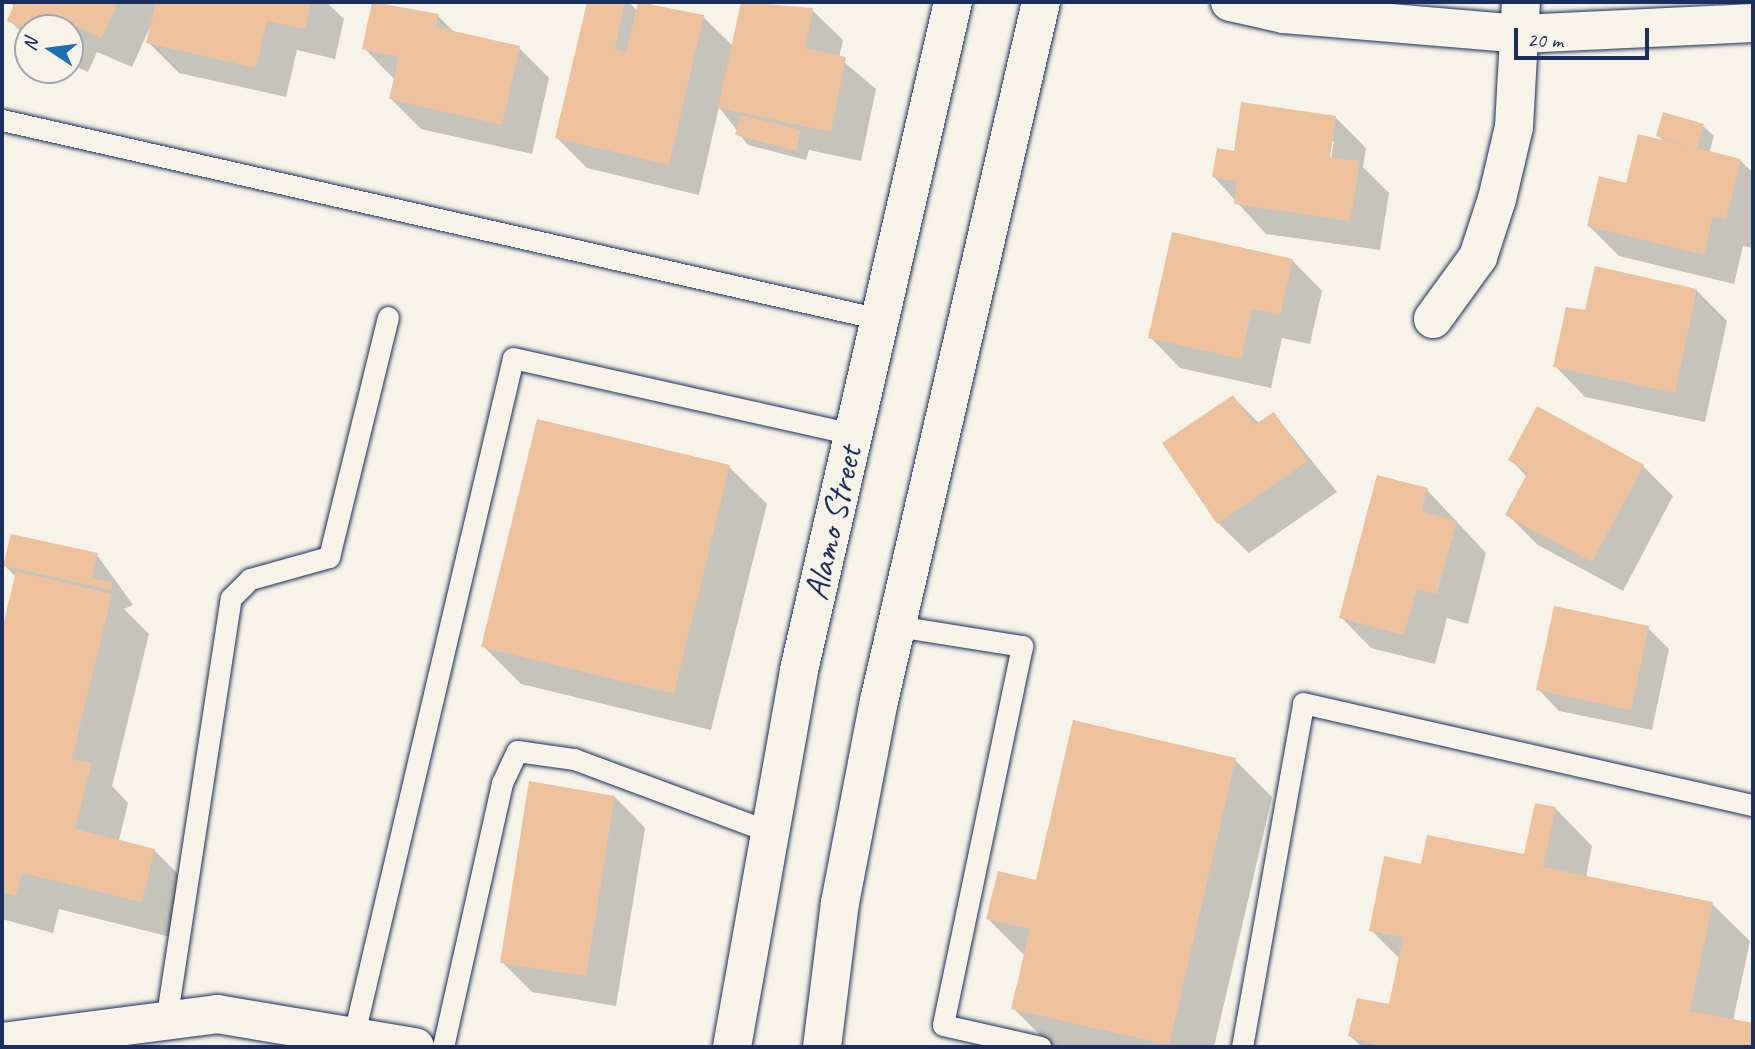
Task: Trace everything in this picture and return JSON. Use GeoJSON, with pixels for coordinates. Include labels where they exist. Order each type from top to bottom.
{"type":"FeatureCollection","features":[{"type":"Feature","properties":{"kind":"main road","name":"Alamo Street"},"geometry":{"type":"LineString","coordinates":[[732,1047],[768,831],[853,434],[953,2]]}},
{"type":"Feature","properties":{"kind":"main road"},"geometry":{"type":"LineString","coordinates":[[822,1047],[840,903],[897,626],[1041,2]]}},
{"type":"Feature","properties":{"kind":"main road"},"geometry":{"type":"LineString","coordinates":[[1230,2],[1284,14],[1753,23]]}},
{"type":"Feature","properties":{"kind":"main road"},"geometry":{"type":"LineString","coordinates":[[1433,319],[1478,257],[1497,200],[1514,127],[1521,18]]}},
{"type":"Feature","properties":{"kind":"main road"},"geometry":{"type":"LineString","coordinates":[[2,1042],[217,1014],[354,1034],[415,1047]]}},
{"type":"Feature","properties":{"kind":"lane"},"geometry":{"type":"LineString","coordinates":[[2,120],[880,319]]}},
{"type":"Feature","properties":{"kind":"lane"},"geometry":{"type":"LineString","coordinates":[[166,1021],[230,598],[250,579],[329,556],[388,317]]}},
{"type":"Feature","properties":{"kind":"lane"},"geometry":{"type":"LineString","coordinates":[[354,1034],[513,358],[853,434]]}},
{"type":"Feature","properties":{"kind":"lane"},"geometry":{"type":"LineString","coordinates":[[897,626],[1022,646],[943,1025],[1041,1047]]}},
{"type":"Feature","properties":{"kind":"lane"},"geometry":{"type":"LineString","coordinates":[[1242,1047],[1303,703],[1753,805]]}},
{"type":"Feature","properties":{"kind":"lane"},"geometry":{"type":"LineString","coordinates":[[443,1047],[502,783],[517,751],[574,759],[768,831]]}},
{"type":"Feature","properties":{"kind":"building"},"geometry":{"type":"Polygon","coordinates":[[[15,2],[118,2],[102,38],[84,30],[84,14],[14,14],[14,24],[7,21],[15,2]]]}},
{"type":"Feature","properties":{"kind":"building"},"geometry":{"type":"Polygon","coordinates":[[[156,2],[311,2],[305,29],[267,21],[256,68],[146,43],[156,2]]]}},
{"type":"Feature","properties":{"kind":"building"},"geometry":{"type":"Polygon","coordinates":[[[372,2],[439,14],[436,27],[520,46],[502,125],[389,99],[399,57],[362,49],[372,2]]]}},
{"type":"Feature","properties":{"kind":"building"},"geometry":{"type":"Polygon","coordinates":[[[587,2],[625,2],[615,49],[626,52],[638,2],[704,15],[669,165],[555,138],[587,2]]]}},
{"type":"Feature","properties":{"kind":"building"},"geometry":{"type":"Polygon","coordinates":[[[741,2],[813,8],[805,48],[846,57],[831,132],[718,108],[741,2]]]}},
{"type":"Feature","properties":{"kind":"building"},"geometry":{"type":"Polygon","coordinates":[[[1241,102],[1336,116],[1330,157],[1360,161],[1350,221],[1234,204],[1237,181],[1212,177],[1217,148],[1234,151],[1241,102]]]}},
{"type":"Feature","properties":{"kind":"building"},"geometry":{"type":"Polygon","coordinates":[[[1663,112],[1704,124],[1697,148],[1741,159],[1726,219],[1713,216],[1704,255],[1587,226],[1599,176],[1626,183],[1638,134],[1684,145],[1656,136],[1663,112]]]}},
{"type":"Feature","properties":{"kind":"building"},"geometry":{"type":"Polygon","coordinates":[[[741,115],[801,130],[796,151],[735,135],[741,115]]]}},
{"type":"Feature","properties":{"kind":"building"},"geometry":{"type":"Polygon","coordinates":[[[1172,232],[1293,259],[1280,315],[1252,309],[1241,359],[1148,338],[1172,232]]]}},
{"type":"Feature","properties":{"kind":"building"},"geometry":{"type":"Polygon","coordinates":[[[1595,266],[1697,289],[1675,393],[1553,367],[1566,307],[1585,310],[1595,266]]]}},
{"type":"Feature","properties":{"kind":"building"},"geometry":{"type":"Polygon","coordinates":[[[1233,395],[1254,425],[1274,412],[1308,461],[1217,524],[1162,443],[1233,395]]]}},
{"type":"Feature","properties":{"kind":"building"},"geometry":{"type":"Polygon","coordinates":[[[1537,406],[1644,465],[1592,562],[1505,515],[1528,472],[1508,460],[1537,406]]]}},
{"type":"Feature","properties":{"kind":"building"},"geometry":{"type":"Polygon","coordinates":[[[537,419],[730,465],[674,694],[481,647],[537,419]]]}},
{"type":"Feature","properties":{"kind":"building"},"geometry":{"type":"Polygon","coordinates":[[[1377,475],[1428,488],[1422,511],[1457,521],[1437,594],[1417,589],[1404,635],[1339,618],[1377,475]]]}},
{"type":"Feature","properties":{"kind":"building"},"geometry":{"type":"Polygon","coordinates":[[[11,534],[98,553],[92,578],[113,582],[111,590],[3,566],[11,534]]]}},
{"type":"Feature","properties":{"kind":"building"},"geometry":{"type":"Polygon","coordinates":[[[16,571],[112,594],[72,759],[92,763],[75,829],[155,849],[142,902],[22,873],[16,896],[2,893],[2,630],[16,571]]]}},
{"type":"Feature","properties":{"kind":"building"},"geometry":{"type":"Polygon","coordinates":[[[1554,606],[1649,626],[1631,710],[1536,690],[1554,606]]]}},
{"type":"Feature","properties":{"kind":"building"},"geometry":{"type":"Polygon","coordinates":[[[1073,720],[1236,758],[1169,1045],[1011,1009],[1030,929],[986,919],[998,871],[1036,880],[1073,720]]]}},
{"type":"Feature","properties":{"kind":"building"},"geometry":{"type":"Polygon","coordinates":[[[529,781],[615,796],[586,976],[500,963],[529,781]]]}},
{"type":"Feature","properties":{"kind":"building"},"geometry":{"type":"Polygon","coordinates":[[[1535,803],[1556,807],[1543,867],[1713,902],[1690,1011],[1753,1023],[1753,1047],[1379,1047],[1348,1036],[1357,998],[1389,1004],[1403,937],[1369,931],[1384,856],[1421,864],[1427,835],[1524,854],[1535,803]]]}}]}
